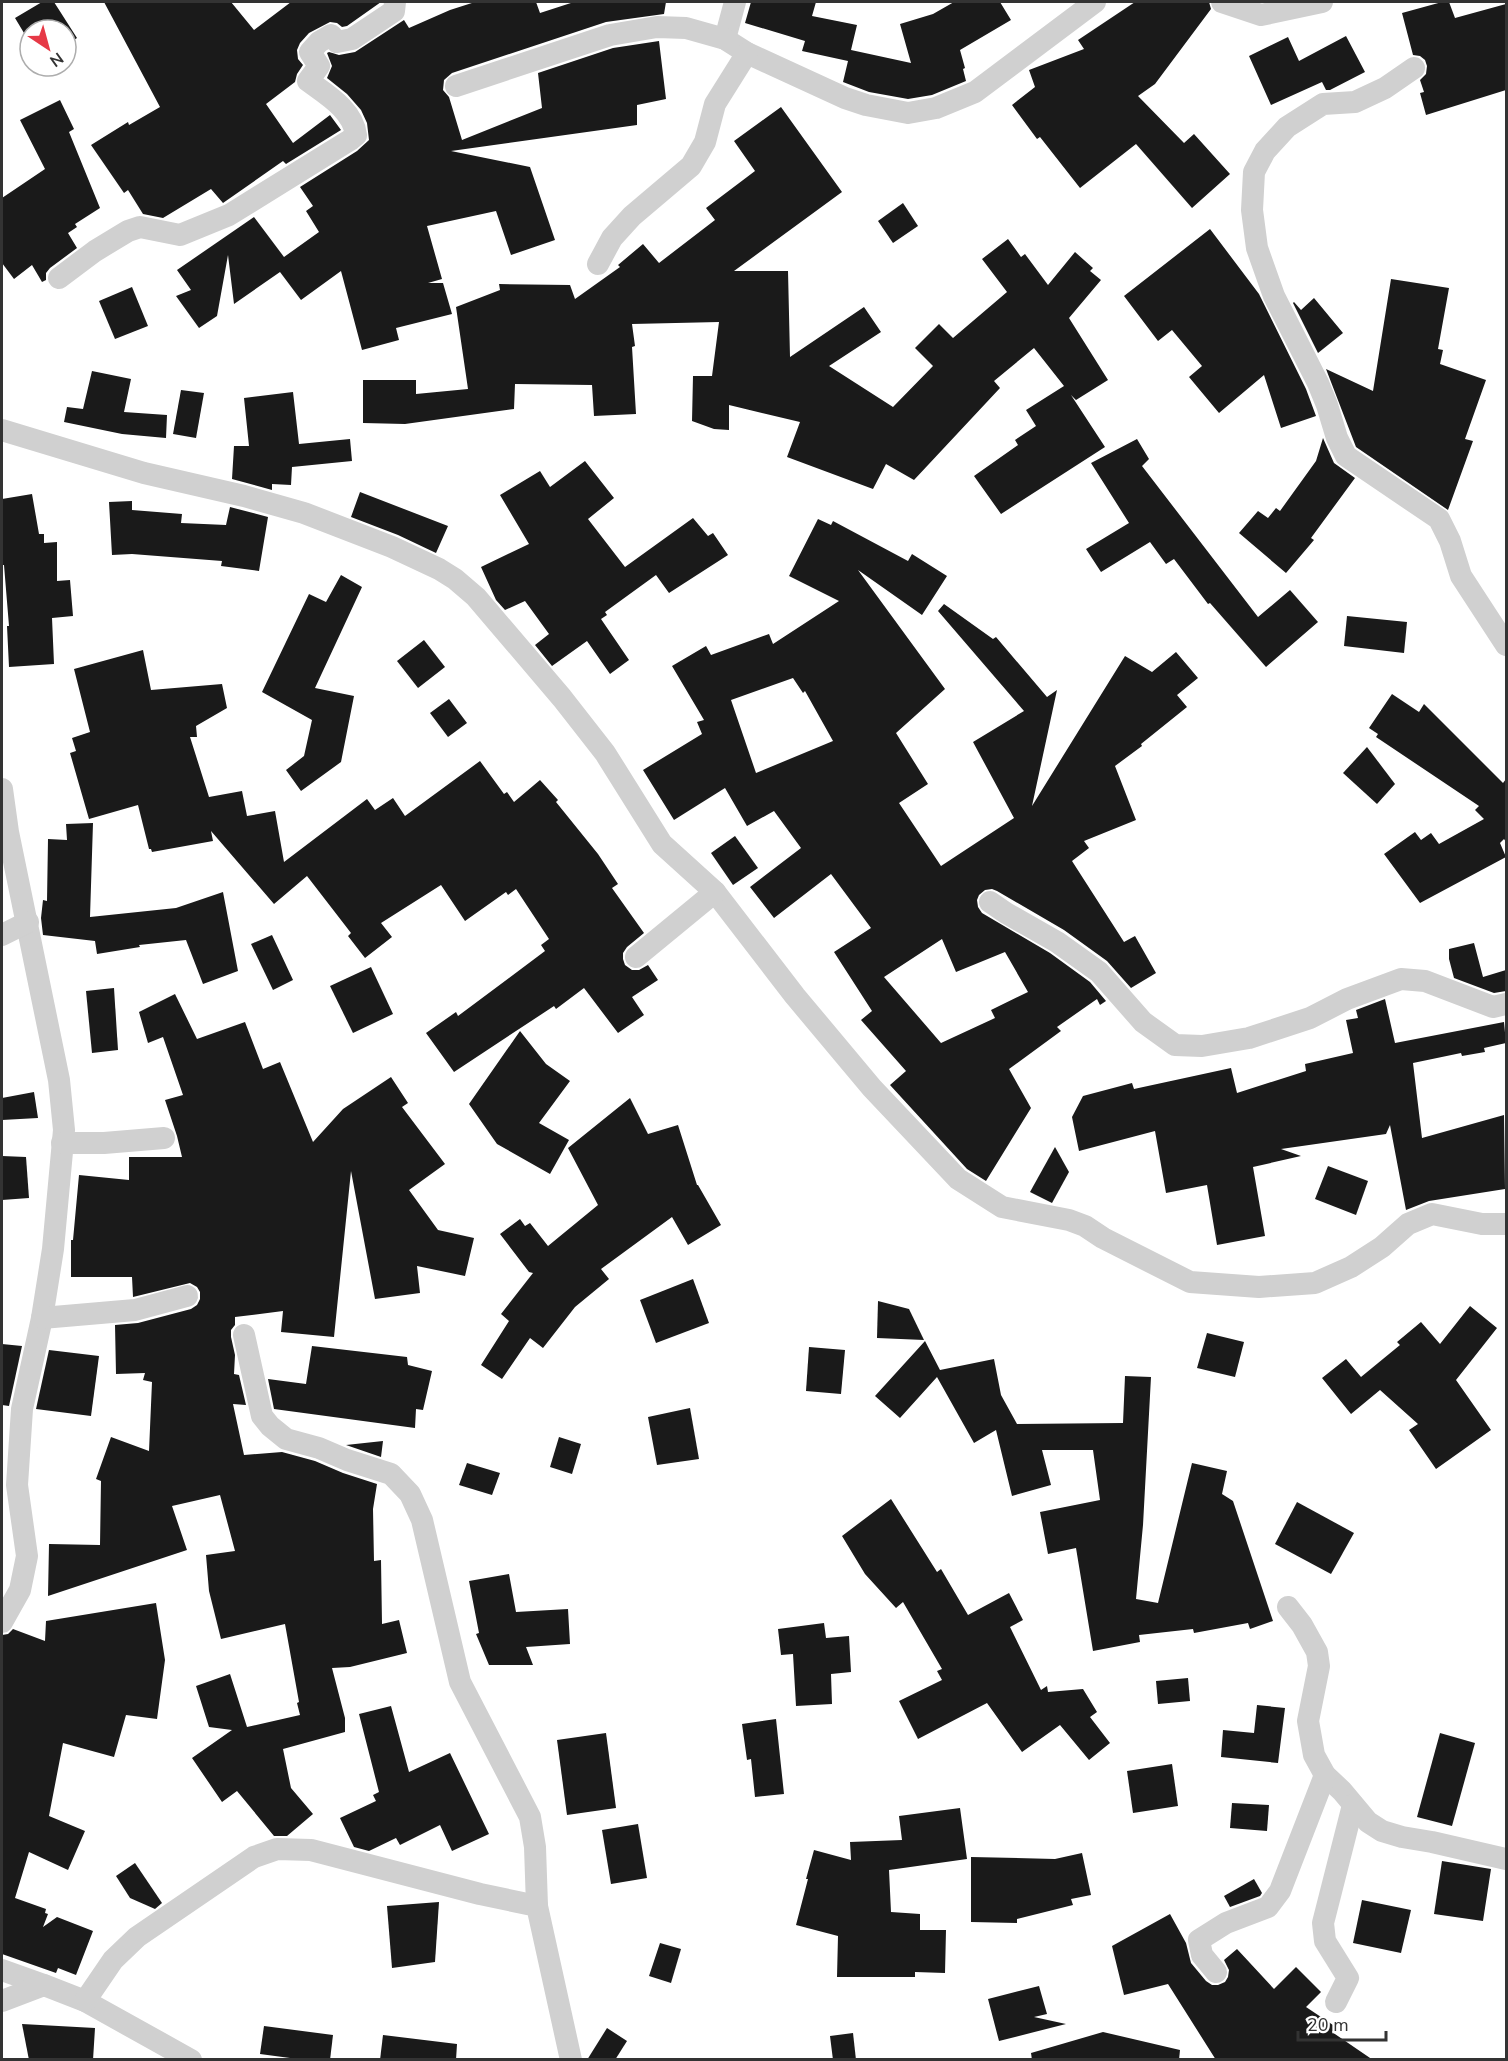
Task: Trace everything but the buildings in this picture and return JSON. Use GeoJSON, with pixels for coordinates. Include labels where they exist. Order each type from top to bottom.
{"type":"FeatureCollection","features":[{"type":"Feature","properties":{"kind":"street"},"geometry":{"type":"LineString","coordinates":[[59,278],[95,251],[128,231],[140,227],[180,235],[229,215],[253,198],[303,171],[356,135],[355,124],[336,101],[308,81],[320,66],[310,52],[319,42],[331,35],[337,42],[352,39],[394,11],[395,2]]}},
{"type":"Feature","properties":{"kind":"street"},"geometry":{"type":"LineString","coordinates":[[725,39],[735,2]]}},
{"type":"Feature","properties":{"kind":"street"},"geometry":{"type":"LineString","coordinates":[[456,86],[610,35],[657,27],[686,28],[725,39],[747,53],[845,98],[866,105],[908,113],[936,108],[975,92],[1095,2]]}},
{"type":"Feature","properties":{"kind":"street"},"geometry":{"type":"LineString","coordinates":[[1222,2],[1261,15],[1322,2]]}},
{"type":"Feature","properties":{"kind":"street"},"geometry":{"type":"LineString","coordinates":[[598,264],[612,238],[632,216],[691,166],[705,142],[715,104],[747,53]]}},
{"type":"Feature","properties":{"kind":"street"},"geometry":{"type":"LineString","coordinates":[[1414,68],[1386,88],[1355,102],[1323,104],[1287,127],[1265,151],[1254,172],[1252,210],[1257,248],[1274,296],[1318,383],[1337,438],[1346,456],[1439,519],[1450,541],[1461,576],[1506,645]]}},
{"type":"Feature","properties":{"kind":"street"},"geometry":{"type":"LineString","coordinates":[[2,430],[144,473],[244,496],[304,513],[392,547],[455,579],[476,597],[605,753],[662,844],[715,892],[795,996],[872,1088],[958,1179],[1002,1207],[1070,1220],[1190,1282],[1259,1287],[1315,1283],[1351,1267],[1382,1247],[1408,1224],[1432,1214],[1482,1224],[1506,1224]]}},
{"type":"Feature","properties":{"kind":"street"},"geometry":{"type":"LineString","coordinates":[[2,789],[10,843],[60,1080],[64,1130],[53,1249],[42,1318],[21,1419],[17,1485],[27,1556],[20,1590],[2,1622]]}},
{"type":"Feature","properties":{"kind":"street"},"geometry":{"type":"LineString","coordinates":[[636,957],[715,892]]}},
{"type":"Feature","properties":{"kind":"street"},"geometry":{"type":"LineString","coordinates":[[990,902],[1057,942],[1099,972],[1143,1022],[1175,1045],[1202,1046],[1249,1038],[1310,1018],[1347,999],[1401,979],[1425,981],[1493,1007],[1506,1004]]}},
{"type":"Feature","properties":{"kind":"street"},"geometry":{"type":"LineString","coordinates":[[2,935],[28,922]]}},
{"type":"Feature","properties":{"kind":"street"},"geometry":{"type":"LineString","coordinates":[[62,1143],[104,1143],[164,1138]]}},
{"type":"Feature","properties":{"kind":"street"},"geometry":{"type":"LineString","coordinates":[[42,1318],[135,1310],[187,1296]]}},
{"type":"Feature","properties":{"kind":"street"},"geometry":{"type":"LineString","coordinates":[[244,1335],[262,1416],[270,1426],[286,1439],[319,1448],[391,1474],[410,1494],[422,1520],[460,1682],[530,1817],[535,1847],[537,1906],[571,2060]]}},
{"type":"Feature","properties":{"kind":"street"},"geometry":{"type":"LineString","coordinates":[[1288,1607],[1302,1625],[1317,1652],[1319,1666],[1308,1721],[1314,1755],[1325,1775],[1368,1822],[1382,1831],[1506,1859]]}},
{"type":"Feature","properties":{"kind":"street"},"geometry":{"type":"LineString","coordinates":[[1216,1971],[1202,1955],[1199,1940],[1226,1923],[1268,1907],[1280,1892],[1325,1775]]}},
{"type":"Feature","properties":{"kind":"street"},"geometry":{"type":"LineString","coordinates":[[1336,2002],[1348,1978],[1325,1941],[1323,1923],[1353,1805]]}},
{"type":"Feature","properties":{"kind":"street"},"geometry":{"type":"LineString","coordinates":[[85,2001],[113,1960],[137,1937],[254,1857],[277,1849],[311,1850],[480,1894],[537,1906]]}},
{"type":"Feature","properties":{"kind":"street"},"geometry":{"type":"LineString","coordinates":[[2,1970],[85,2001],[191,2060]]}},
{"type":"Feature","properties":{"kind":"street"},"geometry":{"type":"LineString","coordinates":[[2,2001],[44,1985]]}}]}
